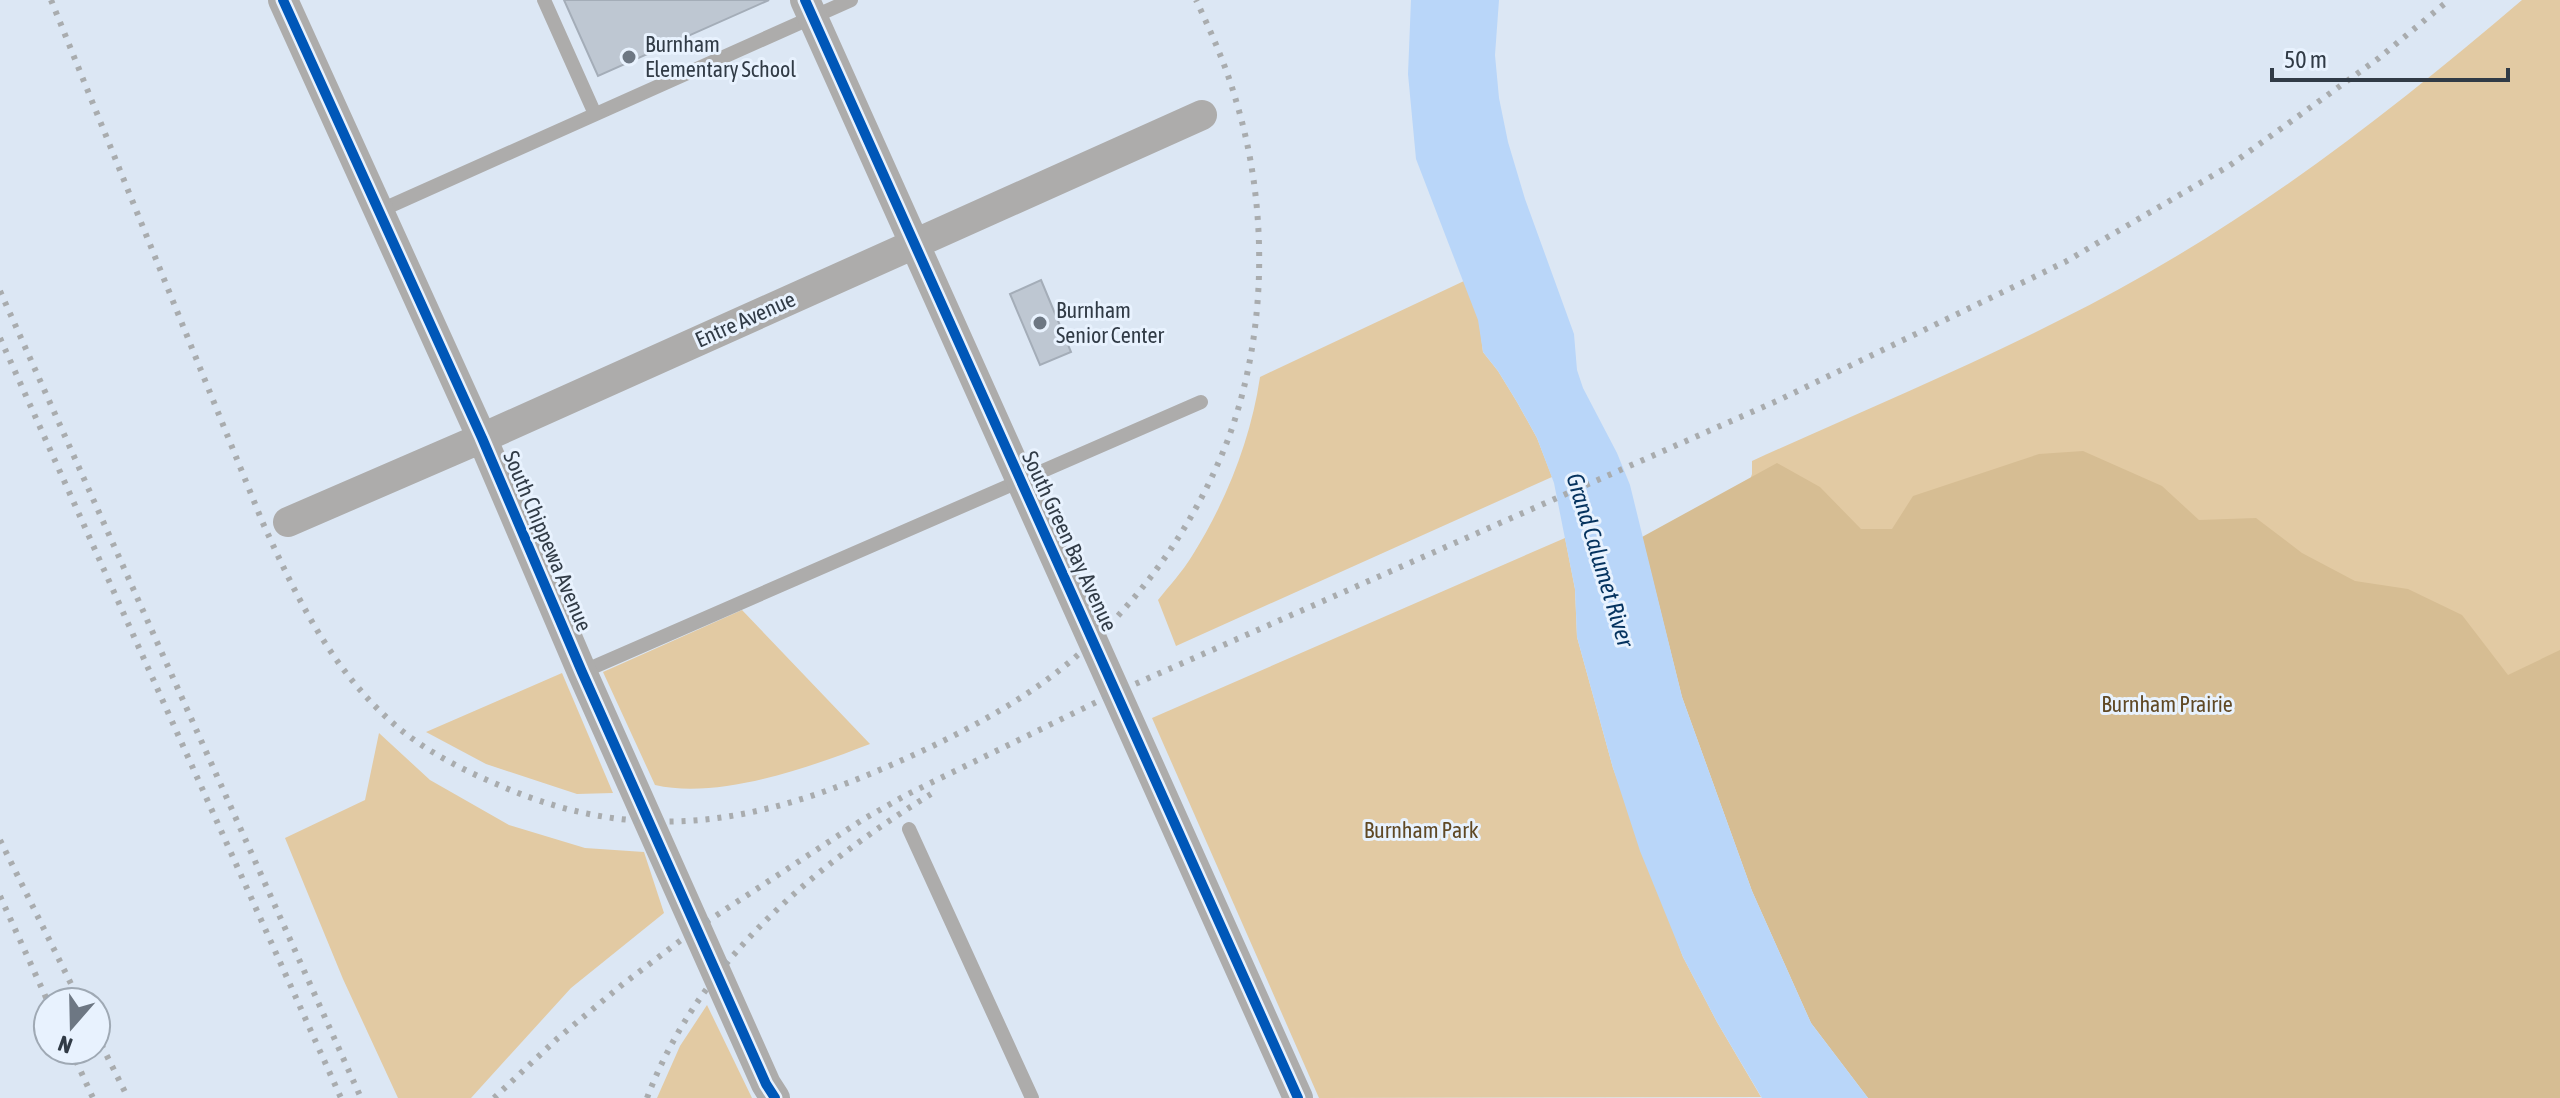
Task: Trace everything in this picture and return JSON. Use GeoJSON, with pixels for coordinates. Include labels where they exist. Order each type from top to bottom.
{"type":"FeatureCollection","features":[{"type":"Feature","properties":{"kind":"street","name":"South Chippewa Avenue"},"geometry":{"type":"LineString","coordinates":[[283,0],[482,438],[582,672],[766,1084],[775,1098]]}},
{"type":"Feature","properties":{"kind":"street","name":"South Green Bay Avenue"},"geometry":{"type":"LineString","coordinates":[[809,8],[1298,1098]]}},
{"type":"Feature","properties":{"kind":"street","name":"Entre Avenue"},"geometry":{"type":"LineString","coordinates":[[288,522],[1202,115]]}},
{"type":"Feature","properties":{"kind":"lane"},"geometry":{"type":"LineString","coordinates":[[544,0],[595,114]]}},
{"type":"Feature","properties":{"kind":"lane"},"geometry":{"type":"LineString","coordinates":[[379,211],[595,114],[809,8],[851,0]]}},
{"type":"Feature","properties":{"kind":"lane"},"geometry":{"type":"LineString","coordinates":[[582,672],[1201,402]]}},
{"type":"Feature","properties":{"kind":"lane"},"geometry":{"type":"LineString","coordinates":[[909,829],[1032,1098]]}},
{"type":"Feature","properties":{"kind":"green space","name":"Burnham Prairie"},"geometry":{"type":"Polygon","coordinates":[[[2522,0],[2560,0],[2560,1098],[1922,1098],[1743,500],[1752,474],[1752,461],[1951,372],[2050,325],[2146,274],[2245,213],[2340,146],[2522,0]]]}},
{"type":"Feature","properties":{"kind":"green space"},"geometry":{"type":"Polygon","coordinates":[[[1464,281],[1479,320],[1483,352],[1498,371],[1537,438],[1552,477],[1176,646],[1158,600],[1192,556],[1216,514],[1243,447],[1260,377],[1464,281]]]}},
{"type":"Feature","properties":{"kind":"green space","name":"Burnham Prairie"},"geometry":{"type":"Polygon","coordinates":[[[2083,451],[2162,486],[2199,520],[2256,518],[2302,553],[2355,581],[2408,589],[2462,615],[2508,675],[2560,650],[2560,1098],[1868,1098],[1811,1023],[1752,891],[1682,697],[1642,537],[1777,463],[1820,487],[1861,529],[1892,529],[1913,496],[2039,454],[2083,451]]]}},
{"type":"Feature","properties":{"kind":"green space","name":"Burnham Park"},"geometry":{"type":"Polygon","coordinates":[[[1565,538],[1575,589],[1577,637],[1613,768],[1683,957],[1761,1097],[1319,1098],[1152,718],[1565,538]]]}},
{"type":"Feature","properties":{"kind":"green space"},"geometry":{"type":"Polygon","coordinates":[[[742,610],[870,744],[792,771],[735,785],[680,788],[655,785],[603,672],[742,610]]]}},
{"type":"Feature","properties":{"kind":"green space"},"geometry":{"type":"Polygon","coordinates":[[[562,673],[613,793],[577,794],[486,764],[426,732],[562,673]]]}},
{"type":"Feature","properties":{"kind":"green space"},"geometry":{"type":"Polygon","coordinates":[[[379,733],[430,780],[509,825],[585,848],[644,852],[664,913],[571,988],[471,1098],[398,1098],[343,979],[285,838],[365,800],[379,733]]]}},
{"type":"Feature","properties":{"kind":"green space"},"geometry":{"type":"Polygon","coordinates":[[[707,1005],[752,1098],[657,1098],[680,1046],[707,1005]]]}},
{"type":"Feature","properties":{"kind":"water","name":"Grand Calumet River"},"geometry":{"type":"Polygon","coordinates":[[[1411,0],[1499,0],[1495,55],[1508,142],[1525,199],[1574,334],[1577,370],[1583,388],[1630,485],[1682,697],[1752,891],[1811,1023],[1868,1098],[1762,1098],[1683,957],[1640,851],[1613,768],[1577,637],[1575,589],[1554,483],[1537,438],[1498,371],[1483,352],[1478,320],[1416,159],[1408,74],[1411,0]]]}},
{"type":"Feature","properties":{"kind":"building","name":"Burnham Elementary School"},"geometry":{"type":"Polygon","coordinates":[[[564,0],[769,0],[598,76],[564,0]]]}},
{"type":"Feature","properties":{"kind":"building","name":"Burnham Senior Center"},"geometry":{"type":"Polygon","coordinates":[[[1041,280],[1071,352],[1040,365],[1010,294],[1041,280]]]}},
{"type":"Feature","properties":{"kind":"railway"},"geometry":{"type":"LineString","coordinates":[[51,0],[262,521],[300,599],[345,672],[397,727],[470,772],[557,806],[611,818],[663,822],[715,818],[766,809],[817,794],[922,751],[968,728],[1013,703],[1075,657],[1115,619],[1171,548],[1215,469],[1240,402],[1250,360],[1259,274],[1255,187],[1247,145],[1229,77],[1196,0]]}},
{"type":"Feature","properties":{"kind":"railway"},"geometry":{"type":"LineString","coordinates":[[494,1098],[558,1038],[697,928],[862,820],[908,794],[1117,692],[1779,400],[2065,262],[2229,166],[2379,58],[2449,0]]}},
{"type":"Feature","properties":{"kind":"railway"},"geometry":{"type":"LineString","coordinates":[[0,291],[361,1098]]}},
{"type":"Feature","properties":{"kind":"railway"},"geometry":{"type":"LineString","coordinates":[[0,338],[341,1098]]}},
{"type":"Feature","properties":{"kind":"railway"},"geometry":{"type":"LineString","coordinates":[[647,1098],[669,1049],[696,1004],[763,923],[843,854],[931,794]]}},
{"type":"Feature","properties":{"kind":"railway"},"geometry":{"type":"LineString","coordinates":[[0,840],[72,986]]}},
{"type":"Feature","properties":{"kind":"railway"},"geometry":{"type":"LineString","coordinates":[[0,896],[41,986]]}},
{"type":"Feature","properties":{"kind":"railway"},"geometry":{"type":"LineString","coordinates":[[78,1066],[93,1098]]}},
{"type":"Feature","properties":{"kind":"railway"},"geometry":{"type":"LineString","coordinates":[[112,1066],[128,1098]]}},
{"type":"Feature","properties":{"kind":"cycle path"},"geometry":{"type":"LineString","coordinates":[[283,0],[482,438],[582,672],[766,1084],[775,1098]]}},
{"type":"Feature","properties":{"kind":"cycle path"},"geometry":{"type":"LineString","coordinates":[[805,0],[1298,1098]]}},
{"type":"Feature","properties":{"kind":"place","name":"Burnham Elementary School"},"geometry":{"type":"Point","coordinates":[629,57]}},
{"type":"Feature","properties":{"kind":"place","name":"Burnham Senior Center"},"geometry":{"type":"Point","coordinates":[1040,323]}}]}
